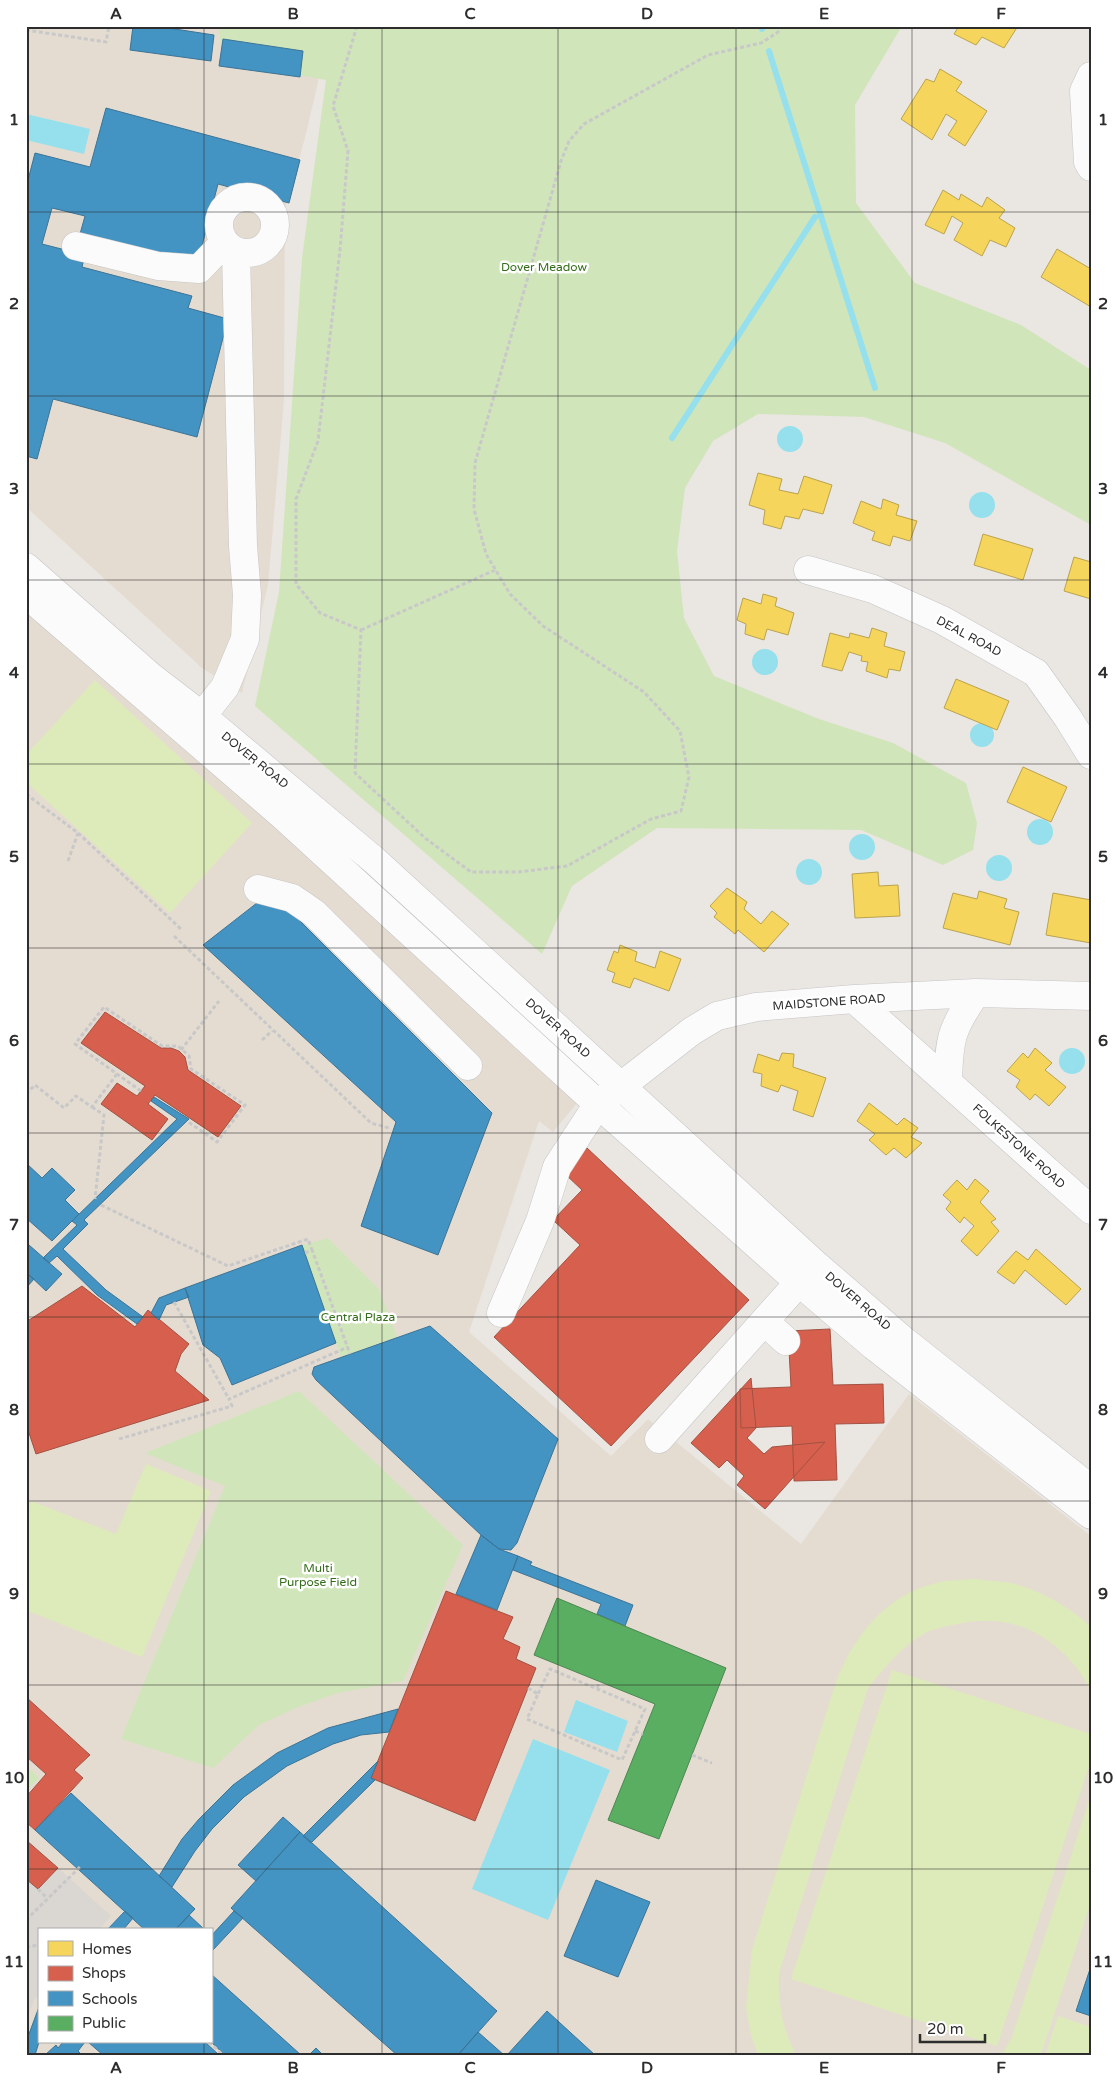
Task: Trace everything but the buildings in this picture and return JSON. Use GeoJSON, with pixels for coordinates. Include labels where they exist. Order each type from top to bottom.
{"type":"FeatureCollection","features":[{"type":"Feature","properties":{"kind":"street"},"geometry":{"type":"LineString","coordinates":[[1091,76],[1084,91],[1088,162],[1091,168]]}},
{"type":"Feature","properties":{"kind":"street"},"geometry":{"type":"LineString","coordinates":[[76,246],[158,266],[199,269],[230,248],[243,546],[247,595],[245,639],[226,687],[202,716],[171,718]]}},
{"type":"Feature","properties":{"kind":"street","name":"DOVER ROAD"},"geometry":{"type":"LineString","coordinates":[[26,567],[36,593],[171,718],[289,821],[598,1104],[808,1273],[903,1340],[1091,1489]]}},
{"type":"Feature","properties":{"kind":"street","name":"DEAL ROAD"},"geometry":{"type":"LineString","coordinates":[[808,570],[873,590],[942,620],[1036,673],[1068,718],[1091,755]]}},
{"type":"Feature","properties":{"kind":"street","name":"DOVER ROAD"},"geometry":{"type":"LineString","coordinates":[[36,593],[202,716],[374,860],[620,1085],[808,1273],[874,1346],[1091,1515]]}},
{"type":"Feature","properties":{"kind":"street"},"geometry":{"type":"LineString","coordinates":[[258,889],[292,898],[314,913],[468,1066]]}},
{"type":"Feature","properties":{"kind":"street"},"geometry":{"type":"LineString","coordinates":[[948,1082],[948,1048],[951,1036],[956,1021],[976,993]]}},
{"type":"Feature","properties":{"kind":"street","name":"MAIDSTONE ROAD"},"geometry":{"type":"LineString","coordinates":[[502,1313],[540,1221],[557,1167],[598,1104],[620,1085],[692,1031],[717,1016],[756,1007],[854,999],[976,993],[1091,996]]}},
{"type":"Feature","properties":{"kind":"street","name":"FOLKESTONE ROAD"},"geometry":{"type":"LineString","coordinates":[[854,999],[1091,1210]]}},
{"type":"Feature","properties":{"kind":"street"},"geometry":{"type":"LineString","coordinates":[[659,1439],[808,1273]]}},
{"type":"Feature","properties":{"kind":"street"},"geometry":{"type":"LineString","coordinates":[[765,1322],[786,1341]]}},
{"type":"Feature","properties":{"kind":"path"},"geometry":{"type":"LineString","coordinates":[[26,30],[106,42],[109,26]]}},
{"type":"Feature","properties":{"kind":"path"},"geometry":{"type":"LineString","coordinates":[[357,26],[333,106],[348,151],[340,250],[318,442],[296,499],[296,584],[320,613],[361,630],[495,570]]}},
{"type":"Feature","properties":{"kind":"path"},"geometry":{"type":"LineString","coordinates":[[361,630],[355,773],[425,838],[471,872],[518,872],[566,866],[651,819],[681,811],[689,777],[680,730],[644,692],[543,626],[510,594],[486,554],[474,509],[475,463],[560,161],[569,141],[584,124],[708,55],[761,43],[778,32],[781,26]]}},
{"type":"Feature","properties":{"kind":"path"},"geometry":{"type":"LineString","coordinates":[[26,794],[78,833],[181,929]]}},
{"type":"Feature","properties":{"kind":"path"},"geometry":{"type":"LineString","coordinates":[[68,861],[78,833]]}},
{"type":"Feature","properties":{"kind":"path"},"geometry":{"type":"LineString","coordinates":[[174,936],[371,1123],[389,1128]]}},
{"type":"Feature","properties":{"kind":"path"},"geometry":{"type":"LineString","coordinates":[[182,1050],[219,1001]]}},
{"type":"Feature","properties":{"kind":"path"},"geometry":{"type":"LineString","coordinates":[[141,1091],[75,1044],[104,1007],[162,1046],[178,1046],[189,1056],[191,1069],[245,1105],[217,1142],[187,1121]]}},
{"type":"Feature","properties":{"kind":"path"},"geometry":{"type":"LineString","coordinates":[[262,1040],[272,1030]]}},
{"type":"Feature","properties":{"kind":"path"},"geometry":{"type":"LineString","coordinates":[[92,1107],[117,1074]]}},
{"type":"Feature","properties":{"kind":"path"},"geometry":{"type":"LineString","coordinates":[[26,1094],[35,1084],[64,1108],[76,1096],[104,1115],[95,1199]]}},
{"type":"Feature","properties":{"kind":"path"},"geometry":{"type":"LineString","coordinates":[[101,1205],[228,1266],[308,1239],[350,1354]]}},
{"type":"Feature","properties":{"kind":"path"},"geometry":{"type":"LineString","coordinates":[[305,1253],[312,1250]]}},
{"type":"Feature","properties":{"kind":"path"},"geometry":{"type":"LineString","coordinates":[[119,1439],[232,1406],[174,1302]]}},
{"type":"Feature","properties":{"kind":"path"},"geometry":{"type":"LineString","coordinates":[[229,1399],[348,1347]]}},
{"type":"Feature","properties":{"kind":"path"},"geometry":{"type":"LineString","coordinates":[[550,1668],[597,1688],[645,1709],[622,1760],[527,1719],[550,1668]]}},
{"type":"Feature","properties":{"kind":"path"},"geometry":{"type":"LineString","coordinates":[[597,1688],[600,1682]]}},
{"type":"Feature","properties":{"kind":"path"},"geometry":{"type":"LineString","coordinates":[[528,1688],[538,1694]]}},
{"type":"Feature","properties":{"kind":"path"},"geometry":{"type":"LineString","coordinates":[[635,1731],[642,1734]]}},
{"type":"Feature","properties":{"kind":"path"},"geometry":{"type":"LineString","coordinates":[[692,1755],[712,1763]]}},
{"type":"Feature","properties":{"kind":"path"},"geometry":{"type":"LineString","coordinates":[[26,1920],[81,1866]]}},
{"type":"Feature","properties":{"kind":"path"},"geometry":{"type":"LineString","coordinates":[[38,1889],[47,1898]]}},
{"type":"Feature","properties":{"kind":"path"},"geometry":{"type":"LineString","coordinates":[[211,2044],[223,2055]]}},
{"type":"Feature","properties":{"kind":"shaded area"},"geometry":{"type":"Polygon","coordinates":[[[26,26],[331,26],[305,138],[285,208],[284,400],[268,585],[242,693],[202,668],[26,507],[26,26]]]}},
{"type":"Feature","properties":{"kind":"shaded area"},"geometry":{"type":"Polygon","coordinates":[[[26,607],[583,1096],[553,1132],[539,1121],[469,1332],[611,1456],[648,1419],[801,1544],[909,1394],[1091,1536],[1091,2055],[26,2055],[26,607]]]}},
{"type":"Feature","properties":{"kind":"shaded area"},"geometry":{"type":"Polygon","coordinates":[[[58,1868],[111,1916],[100,1928],[38,1928],[38,1995],[34,2000],[26,2021],[26,1879],[38,1889],[58,1868]]]}},
{"type":"Feature","properties":{"kind":"green space","name":"Dover Meadow"},"geometry":{"type":"Polygon","coordinates":[[[219,26],[902,26],[855,105],[856,203],[915,283],[1021,325],[1091,370],[1091,525],[945,443],[864,417],[758,414],[713,441],[685,488],[677,551],[684,618],[714,676],[819,719],[893,743],[966,783],[977,823],[973,850],[943,865],[861,830],[657,828],[572,886],[542,954],[255,706],[279,592],[302,258],[326,80],[222,62],[219,26]]]}},
{"type":"Feature","properties":{"kind":"green space"},"geometry":{"type":"Polygon","coordinates":[[[95,680],[252,823],[170,913],[26,782],[26,755],[95,680]]]}},
{"type":"Feature","properties":{"kind":"green space","name":"Central Plaza"},"geometry":{"type":"Polygon","coordinates":[[[328,1238],[379,1289],[397,1337],[341,1357],[302,1245],[328,1238]]]}},
{"type":"Feature","properties":{"kind":"green space","name":"Multi Purpose Field"},"geometry":{"type":"Polygon","coordinates":[[[299,1391],[463,1545],[403,1681],[338,1693],[296,1708],[259,1725],[213,1768],[121,1739],[225,1486],[145,1453],[299,1391]]]}},
{"type":"Feature","properties":{"kind":"green space"},"geometry":{"type":"Polygon","coordinates":[[[146,1464],[211,1491],[142,1657],[26,1610],[26,1514],[31,1501],[116,1534],[146,1464]]]}},
{"type":"Feature","properties":{"kind":"green space"},"geometry":{"type":"Polygon","coordinates":[[[976,1579],[1011,1583],[1032,1590],[1064,1606],[1091,1627],[1091,1690],[1067,1656],[1052,1643],[1036,1633],[1018,1626],[999,1622],[979,1621],[929,1631],[908,1645],[887,1665],[868,1688],[779,1973],[779,1995],[784,2025],[796,2055],[758,2055],[751,2035],[746,2008],[752,1950],[836,1682],[844,1664],[864,1631],[891,1604],[925,1586],[945,1581],[976,1579]]]}},
{"type":"Feature","properties":{"kind":"green space"},"geometry":{"type":"Polygon","coordinates":[[[892,1670],[1091,1734],[1091,1760],[997,2046],[791,1979],[892,1670]]]}},
{"type":"Feature","properties":{"kind":"green space"},"geometry":{"type":"Polygon","coordinates":[[[26,1765],[39,1778],[26,1791],[26,1765]]]}},
{"type":"Feature","properties":{"kind":"green space"},"geometry":{"type":"Polygon","coordinates":[[[1091,1795],[1091,1902],[1041,2055],[1002,2055],[1012,2037],[1091,1795]]]}},
{"type":"Feature","properties":{"kind":"green space"},"geometry":{"type":"Polygon","coordinates":[[[1058,2016],[1091,2027],[1091,2055],[1045,2055],[1058,2016]]]}},
{"type":"Feature","properties":{"kind":"water"},"geometry":{"type":"Polygon","coordinates":[[[26,114],[90,129],[84,154],[26,140],[26,114]]]}},
{"type":"Feature","properties":{"kind":"water"},"geometry":{"type":"Polygon","coordinates":[[[790,426],[799,430],[803,439],[799,448],[790,452],[781,448],[777,439],[781,430],[790,426]]]}},
{"type":"Feature","properties":{"kind":"water"},"geometry":{"type":"Polygon","coordinates":[[[982,492],[991,496],[995,505],[991,514],[982,518],[973,514],[969,505],[973,496],[982,492]]]}},
{"type":"Feature","properties":{"kind":"water"},"geometry":{"type":"Polygon","coordinates":[[[765,649],[774,653],[778,662],[774,671],[765,675],[756,671],[752,662],[756,653],[765,649]]]}},
{"type":"Feature","properties":{"kind":"water"},"geometry":{"type":"Polygon","coordinates":[[[977,723],[987,723],[994,730],[994,740],[987,747],[977,747],[970,740],[970,730],[977,723]]]}},
{"type":"Feature","properties":{"kind":"water"},"geometry":{"type":"Polygon","coordinates":[[[1040,819],[1049,823],[1053,832],[1049,841],[1040,845],[1031,841],[1027,832],[1031,823],[1040,819]]]}},
{"type":"Feature","properties":{"kind":"water"},"geometry":{"type":"Polygon","coordinates":[[[862,834],[871,838],[875,847],[871,856],[862,860],[853,856],[849,847],[853,838],[862,834]]]}},
{"type":"Feature","properties":{"kind":"water"},"geometry":{"type":"Polygon","coordinates":[[[999,855],[1008,859],[1012,868],[1008,877],[999,881],[990,877],[986,868],[990,859],[999,855]]]}},
{"type":"Feature","properties":{"kind":"water"},"geometry":{"type":"Polygon","coordinates":[[[809,859],[818,863],[822,872],[818,881],[809,885],[800,881],[796,872],[800,863],[809,859]]]}},
{"type":"Feature","properties":{"kind":"water"},"geometry":{"type":"Polygon","coordinates":[[[1072,1048],[1081,1052],[1085,1061],[1081,1070],[1072,1074],[1063,1070],[1059,1061],[1063,1052],[1072,1048]]]}},
{"type":"Feature","properties":{"kind":"water"},"geometry":{"type":"Polygon","coordinates":[[[576,1700],[628,1721],[617,1752],[564,1732],[576,1700]]]}},
{"type":"Feature","properties":{"kind":"water"},"geometry":{"type":"Polygon","coordinates":[[[533,1739],[610,1770],[548,1920],[472,1889],[533,1739]]]}},
{"type":"Feature","properties":{"kind":"waterway"},"geometry":{"type":"LineString","coordinates":[[769,51],[875,388]]}},
{"type":"Feature","properties":{"kind":"waterway"},"geometry":{"type":"LineString","coordinates":[[672,438],[815,217]]}}]}
